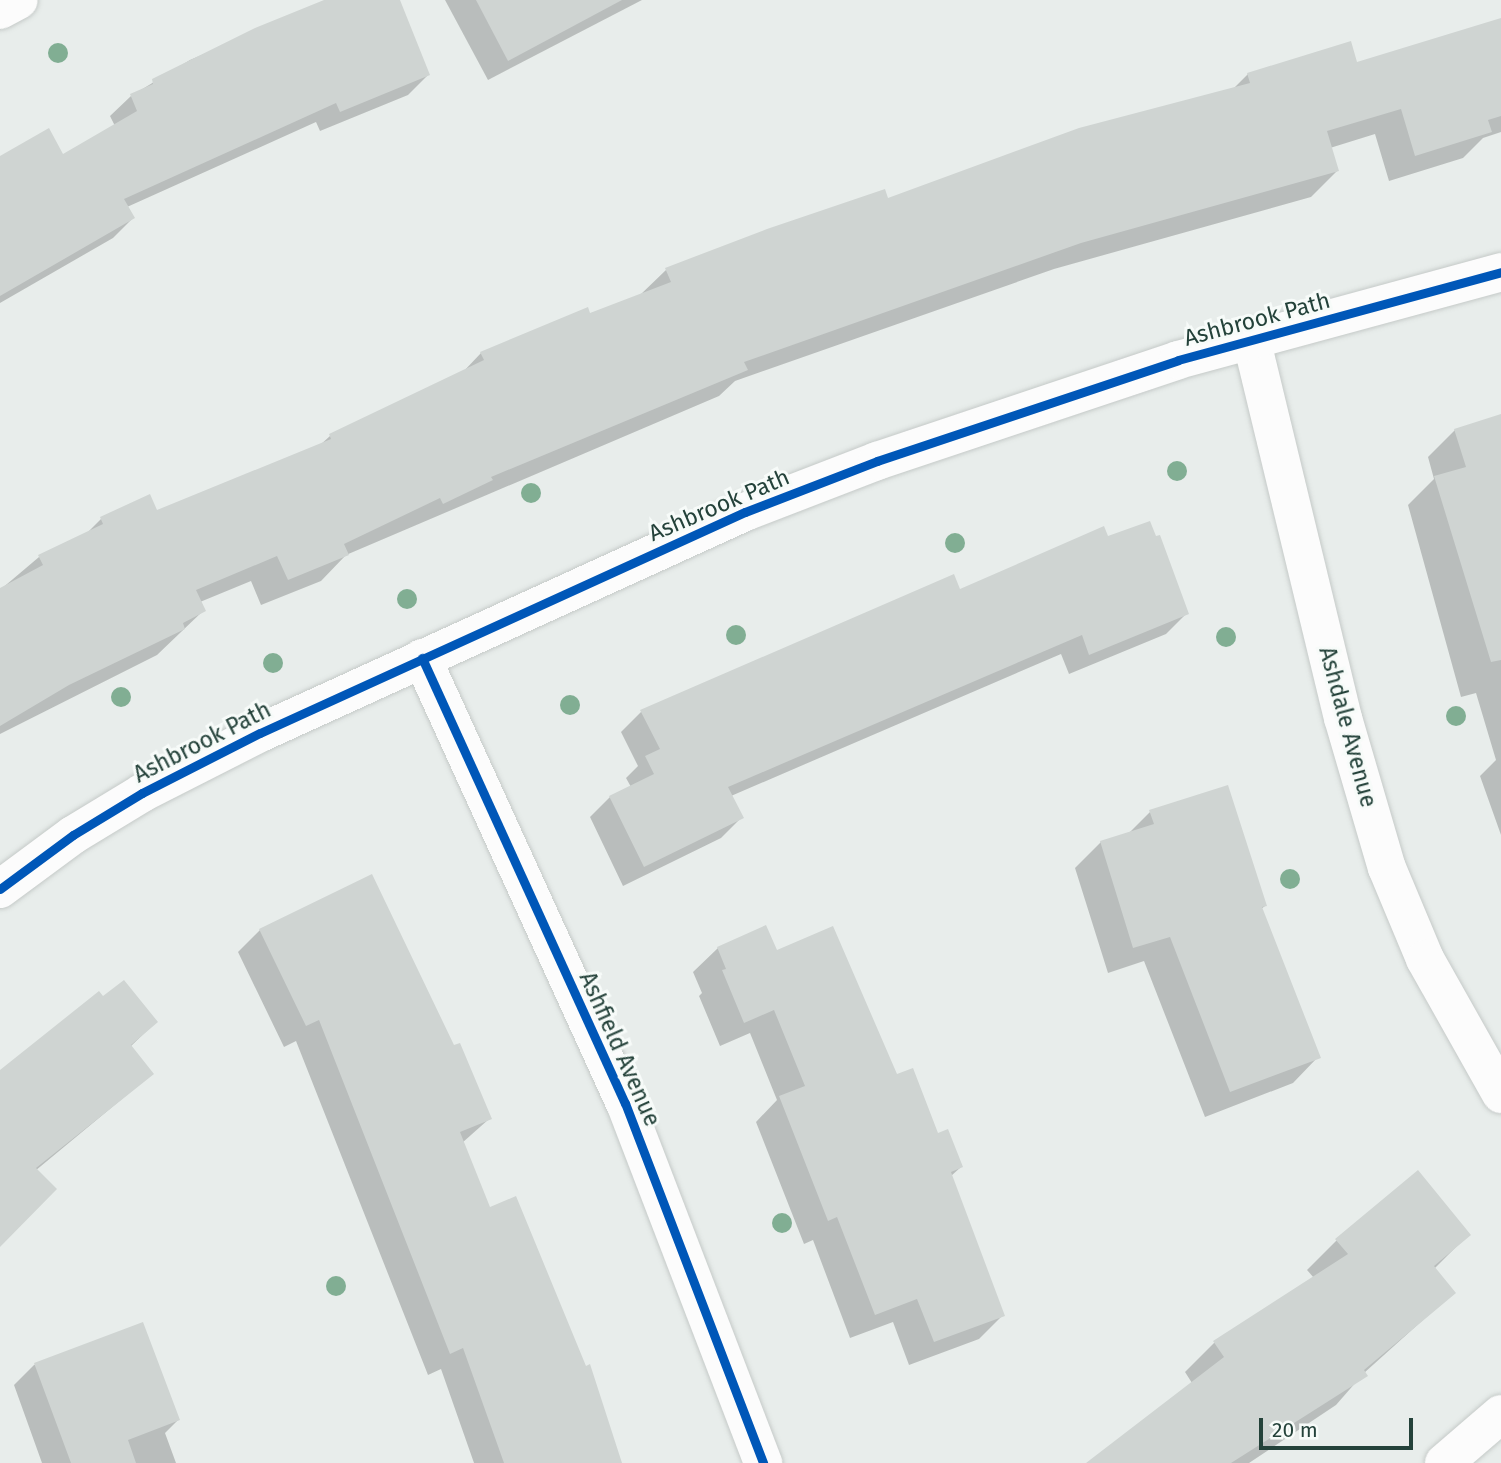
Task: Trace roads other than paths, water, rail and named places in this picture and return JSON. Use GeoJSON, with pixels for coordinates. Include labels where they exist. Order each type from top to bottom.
{"type":"FeatureCollection","features":[{"type":"Feature","properties":{"kind":"street"},"geometry":{"type":"LineString","coordinates":[[0,10],[19,0]]}},
{"type":"Feature","properties":{"kind":"street","name":"Ashbrook Path"},"geometry":{"type":"LineString","coordinates":[[0,889],[72,835],[142,793],[422,658],[745,512],[877,461],[1251,338],[1501,272]]}},
{"type":"Feature","properties":{"kind":"street","name":"Ashdale Avenue"},"geometry":{"type":"LineString","coordinates":[[1251,338],[1343,718],[1387,869],[1425,959],[1501,1094]]}},
{"type":"Feature","properties":{"kind":"street","name":"Ashfield Avenue"},"geometry":{"type":"LineString","coordinates":[[422,658],[625,1104],[763,1463]]}},
{"type":"Feature","properties":{"kind":"street"},"geometry":{"type":"LineString","coordinates":[[1444,1463],[1501,1414]]}}]}
